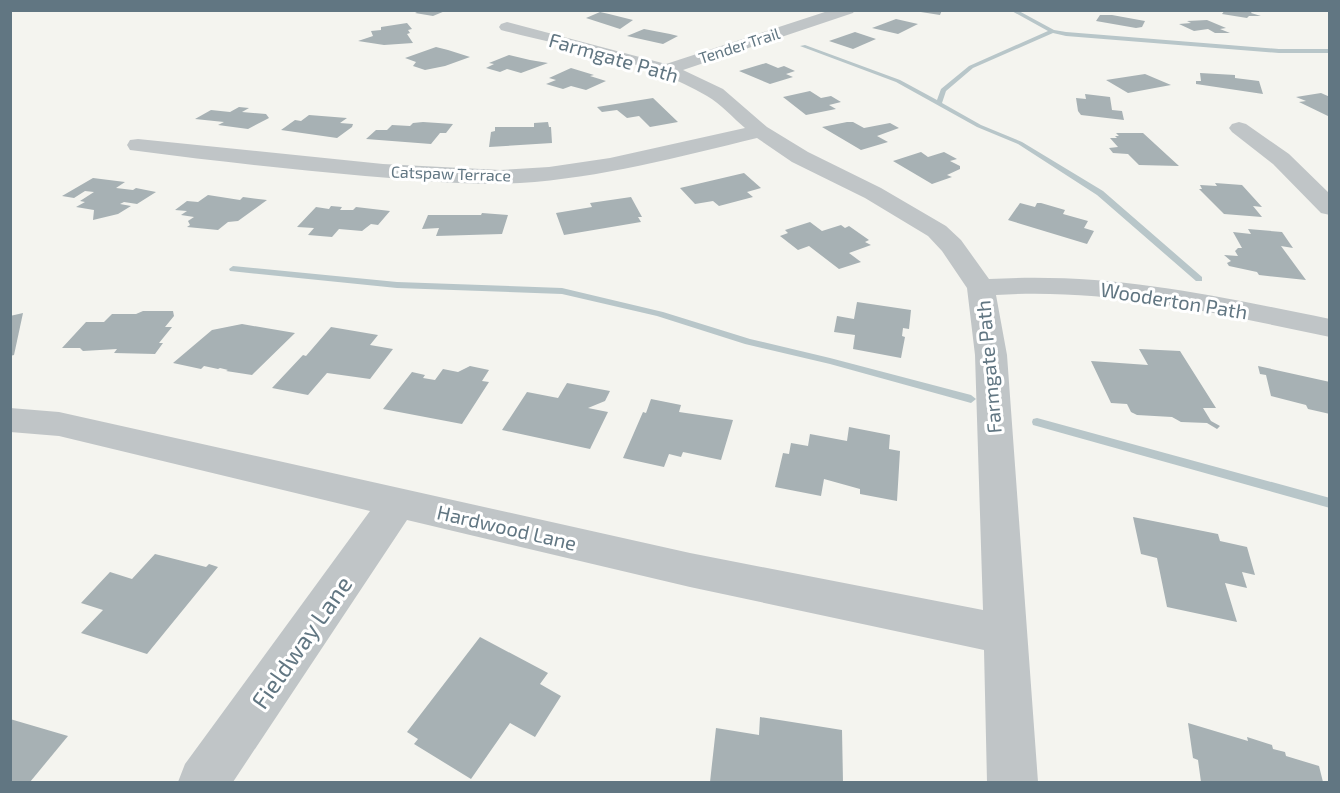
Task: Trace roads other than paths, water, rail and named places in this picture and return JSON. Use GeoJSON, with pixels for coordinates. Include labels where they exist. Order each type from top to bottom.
{"type":"FeatureCollection","features":[{"type":"Feature","properties":{"kind":"street","name":"Tender Trail"},"geometry":{"type":"LineString","coordinates":[[665,70],[848,10]]}},
{"type":"Feature","properties":{"kind":"street","name":"Farmgate Path"},"geometry":{"type":"LineString","coordinates":[[507,27],[665,70],[684,76],[716,93],[760,130],[800,157],[873,193],[937,231],[952,246],[981,288],[991,355],[1013,783]]}},
{"type":"Feature","properties":{"kind":"street"},"geometry":{"type":"LineString","coordinates":[[1239,128],[1281,159],[1329,208]]}},
{"type":"Feature","properties":{"kind":"street","name":"Catspaw Terrace"},"geometry":{"type":"LineString","coordinates":[[138,145],[254,161],[403,172],[519,176],[626,161],[760,130]]}},
{"type":"Feature","properties":{"kind":"street","name":"Wooderton Path"},"geometry":{"type":"LineString","coordinates":[[981,288],[1017,285],[1091,286],[1147,292],[1329,328]]}},
{"type":"Feature","properties":{"kind":"street","name":"Hardwood Lane"},"geometry":{"type":"LineString","coordinates":[[10,420],[59,424],[690,570],[1004,634]]}},
{"type":"Feature","properties":{"kind":"street","name":"Fieldway Lane"},"geometry":{"type":"LineString","coordinates":[[203,783],[398,502]]}},
{"type":"Feature","properties":{"kind":"waterway"},"geometry":{"type":"LineString","coordinates":[[1012,10],[1052,31]]}},
{"type":"Feature","properties":{"kind":"waterway"},"geometry":{"type":"LineString","coordinates":[[939,104],[943,90],[971,67],[1052,31]]}},
{"type":"Feature","properties":{"kind":"waterway"},"geometry":{"type":"LineString","coordinates":[[1052,31],[1279,51],[1330,51]]}},
{"type":"Feature","properties":{"kind":"waterway"},"geometry":{"type":"LineString","coordinates":[[803,46],[898,81],[939,104]]}},
{"type":"Feature","properties":{"kind":"waterway"},"geometry":{"type":"LineString","coordinates":[[939,104],[979,126],[1020,143],[1100,193],[1199,279]]}},
{"type":"Feature","properties":{"kind":"waterway"},"geometry":{"type":"LineString","coordinates":[[233,269],[397,285],[562,291],[660,314],[748,342],[830,361],[971,399]]}},
{"type":"Feature","properties":{"kind":"waterway"},"geometry":{"type":"LineString","coordinates":[[1037,422],[1330,503]]}}]}
